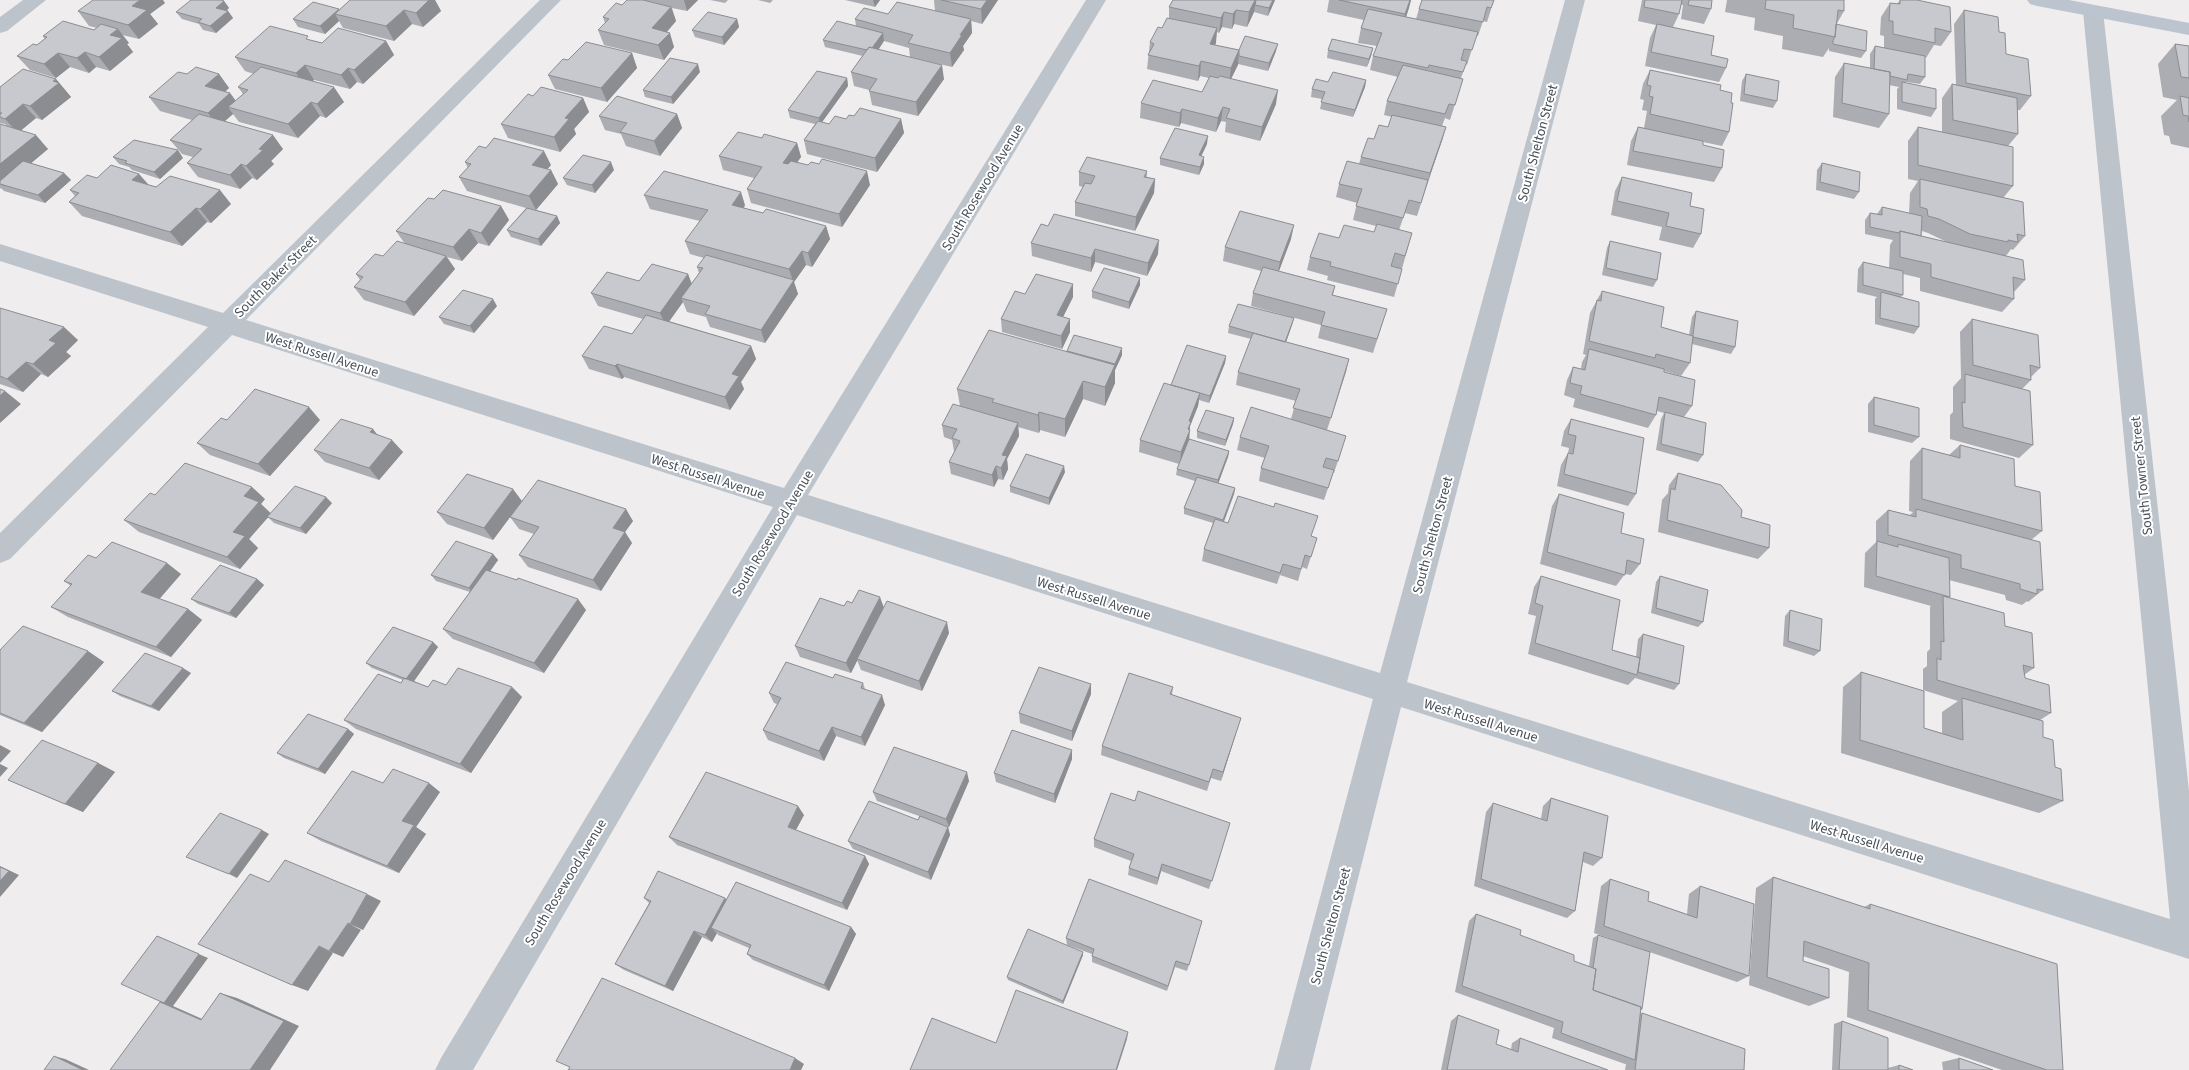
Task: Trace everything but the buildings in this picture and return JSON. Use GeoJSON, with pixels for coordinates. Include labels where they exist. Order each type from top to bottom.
{"type":"FeatureCollection","features":[{"type":"Feature","properties":{"kind":"street"},"geometry":{"type":"LineString","coordinates":[[0,27],[36,0]]}},
{"type":"Feature","properties":{"kind":"street","name":"South Baker Street"},"geometry":{"type":"LineString","coordinates":[[0,551],[551,0]]}},
{"type":"Feature","properties":{"kind":"street","name":"South Rosewood Avenue"},"geometry":{"type":"LineString","coordinates":[[453,1070],[790,502],[1096,0]]}},
{"type":"Feature","properties":{"kind":"street","name":"South Shelton Street"},"geometry":{"type":"LineString","coordinates":[[1292,1070],[1390,691],[1575,0]]}},
{"type":"Feature","properties":{"kind":"street"},"geometry":{"type":"LineString","coordinates":[[2037,0],[2189,29]]}},
{"type":"Feature","properties":{"kind":"street","name":"South Towner Street"},"geometry":{"type":"LineString","coordinates":[[2092,11],[2189,942]]}},
{"type":"Feature","properties":{"kind":"street","name":"West Russell Avenue"},"geometry":{"type":"LineString","coordinates":[[0,252],[2189,942]]}}]}
